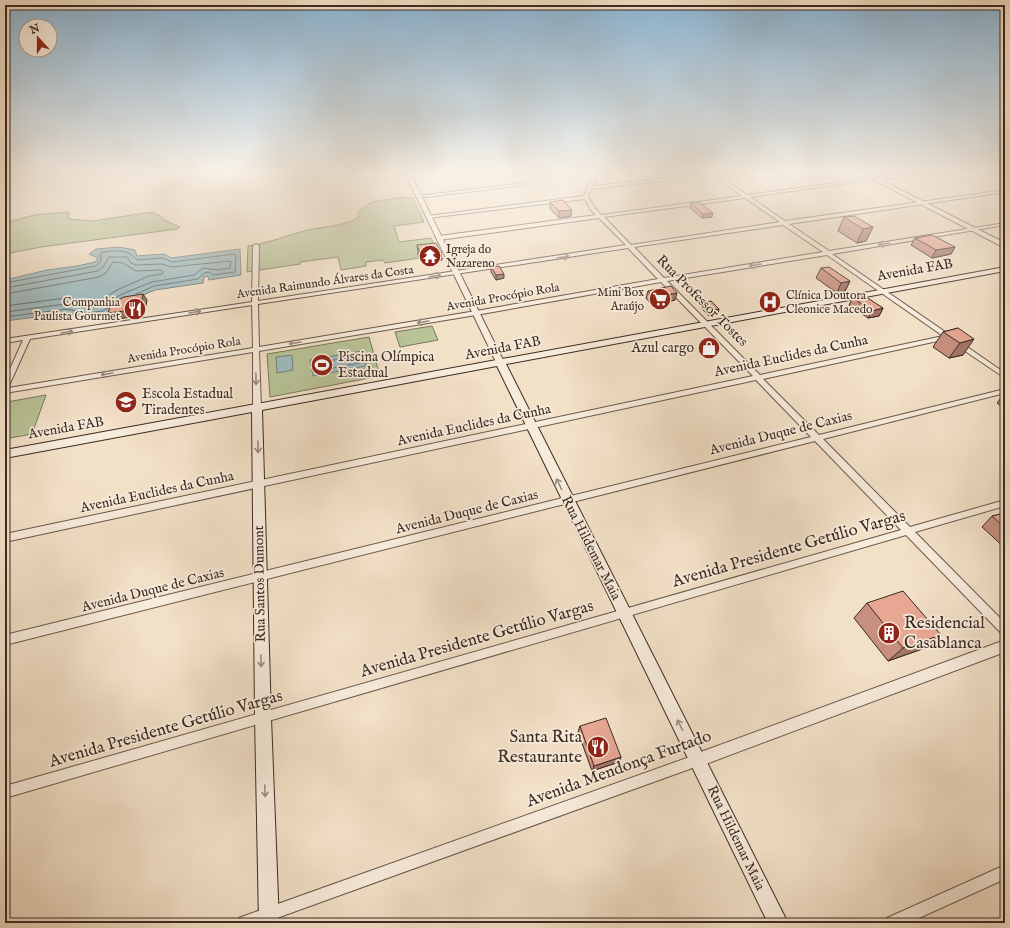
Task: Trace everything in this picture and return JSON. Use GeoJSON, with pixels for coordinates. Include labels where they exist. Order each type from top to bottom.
{"type":"FeatureCollection","features":[{"type":"Feature","properties":{"kind":"main road","name":"Avenida FAB"},"geometry":{"type":"LineString","coordinates":[[5,454],[882,290],[1005,269]]}},
{"type":"Feature","properties":{"kind":"main road","name":"Rua Hildemar Maia"},"geometry":{"type":"LineString","coordinates":[[500,362],[778,923]]}},
{"type":"Feature","properties":{"kind":"main road","name":"Rua Santos Dumont"},"geometry":{"type":"LineString","coordinates":[[257,408],[262,718],[269,919]]}},
{"type":"Feature","properties":{"kind":"street"},"geometry":{"type":"LineString","coordinates":[[428,217],[433,216]]}},
{"type":"Feature","properties":{"kind":"street"},"geometry":{"type":"LineString","coordinates":[[438,238],[592,216]]}},
{"type":"Feature","properties":{"kind":"street","name":"Rua Professor Tostes"},"geometry":{"type":"LineString","coordinates":[[602,216],[1005,630]]}},
{"type":"Feature","properties":{"kind":"street"},"geometry":{"type":"LineString","coordinates":[[775,216],[1005,376]]}},
{"type":"Feature","properties":{"kind":"street","name":"Avenida Raimundo Álvares da Costa"},"geometry":{"type":"LineString","coordinates":[[5,341],[831,216]]}},
{"type":"Feature","properties":{"kind":"street"},"geometry":{"type":"LineString","coordinates":[[949,216],[1005,246]]}},
{"type":"Feature","properties":{"kind":"street","name":"Rua Hildemar Maia"},"geometry":{"type":"LineString","coordinates":[[428,217],[500,362]]}},
{"type":"Feature","properties":{"kind":"street","name":"Avenida Procópio Rola"},"geometry":{"type":"LineString","coordinates":[[5,391],[1005,224]]}},
{"type":"Feature","properties":{"kind":"street","name":"Rua Santos Dumont"},"geometry":{"type":"LineString","coordinates":[[256,246],[255,303],[257,408]]}},
{"type":"Feature","properties":{"kind":"street","name":"Avenida Euclides da Cunha"},"geometry":{"type":"LineString","coordinates":[[5,538],[949,336]]}},
{"type":"Feature","properties":{"kind":"street"},"geometry":{"type":"LineString","coordinates":[[5,388],[28,337]]}},
{"type":"Feature","properties":{"kind":"street","name":"Avenida Duque de Caxias"},"geometry":{"type":"LineString","coordinates":[[5,640],[1005,391]]}},
{"type":"Feature","properties":{"kind":"street","name":"Avenida Presidente Getúlio Vargas"},"geometry":{"type":"LineString","coordinates":[[5,792],[1005,503]]}},
{"type":"Feature","properties":{"kind":"street","name":"Avenida Mendonça Furtado"},"geometry":{"type":"LineString","coordinates":[[244,923],[269,919],[1005,646]]}},
{"type":"Feature","properties":{"kind":"street"},"geometry":{"type":"LineString","coordinates":[[892,923],[1005,872]]}},
{"type":"Feature","properties":{"kind":"green space"},"geometry":{"type":"Polygon","coordinates":[[[29,216],[69,216],[69,219],[93,221],[124,216],[160,216],[164,220],[180,227],[177,229],[41,247],[5,254],[5,223],[29,216]]]}},
{"type":"Feature","properties":{"kind":"green space"},"geometry":{"type":"Polygon","coordinates":[[[358,216],[421,216],[424,222],[394,226],[399,242],[431,238],[437,250],[417,253],[419,258],[385,263],[383,260],[366,262],[366,266],[341,270],[338,257],[300,262],[300,264],[247,272],[248,246],[308,230],[345,223],[358,218],[358,216]]]}},
{"type":"Feature","properties":{"kind":"green space"},"geometry":{"type":"Polygon","coordinates":[[[432,326],[438,340],[400,347],[395,332],[432,326]]]}},
{"type":"Feature","properties":{"kind":"green space","name":"Piscina Olímpica Estadual"},"geometry":{"type":"Polygon","coordinates":[[[369,337],[380,376],[270,397],[267,354],[369,337]]]}},
{"type":"Feature","properties":{"kind":"green space"},"geometry":{"type":"Polygon","coordinates":[[[46,395],[32,434],[5,439],[5,415],[8,407],[5,407],[7,402],[46,395]]]}},
{"type":"Feature","properties":{"kind":"water"},"geometry":{"type":"Polygon","coordinates":[[[119,247],[135,250],[137,256],[164,254],[171,258],[240,249],[241,275],[209,280],[208,276],[204,277],[203,283],[155,290],[126,302],[105,314],[85,317],[67,313],[5,321],[5,280],[47,270],[95,262],[98,258],[89,254],[96,249],[119,247]]]}},
{"type":"Feature","properties":{"kind":"water"},"geometry":{"type":"Polygon","coordinates":[[[362,351],[366,366],[313,376],[310,360],[362,351]]]}},
{"type":"Feature","properties":{"kind":"water"},"geometry":{"type":"Polygon","coordinates":[[[292,355],[293,370],[277,373],[276,357],[292,355]]]}},
{"type":"Feature","properties":{"kind":"building"},"geometry":{"type":"Polygon","coordinates":[[[855,216],[873,227],[863,229],[844,217],[855,216]]]}},
{"type":"Feature","properties":{"kind":"building"},"geometry":{"type":"Polygon","coordinates":[[[932,235],[955,247],[936,250],[915,238],[932,235]]]}},
{"type":"Feature","properties":{"kind":"building"},"geometry":{"type":"Polygon","coordinates":[[[436,243],[441,252],[421,255],[417,245],[436,243]]]}},
{"type":"Feature","properties":{"kind":"building"},"geometry":{"type":"Polygon","coordinates":[[[499,266],[504,274],[496,275],[491,267],[499,266]]]}},
{"type":"Feature","properties":{"kind":"building"},"geometry":{"type":"Polygon","coordinates":[[[829,267],[850,281],[841,283],[821,268],[829,267]]]}},
{"type":"Feature","properties":{"kind":"building"},"geometry":{"type":"Polygon","coordinates":[[[671,286],[677,293],[653,297],[648,291],[671,286]]]}},
{"type":"Feature","properties":{"kind":"building"},"geometry":{"type":"Polygon","coordinates":[[[143,294],[140,309],[108,313],[111,303],[124,297],[143,294]]]}},
{"type":"Feature","properties":{"kind":"building"},"geometry":{"type":"Polygon","coordinates":[[[863,295],[883,308],[872,311],[853,298],[863,295]]]}},
{"type":"Feature","properties":{"kind":"building"},"geometry":{"type":"Polygon","coordinates":[[[711,301],[719,309],[711,311],[702,303],[711,301]]]}},
{"type":"Feature","properties":{"kind":"building"},"geometry":{"type":"Polygon","coordinates":[[[958,328],[974,339],[960,343],[943,332],[958,328]]]}},
{"type":"Feature","properties":{"kind":"building"},"geometry":{"type":"Polygon","coordinates":[[[1005,513],[1005,528],[992,516],[1005,513]]]}},
{"type":"Feature","properties":{"kind":"building"},"geometry":{"type":"Polygon","coordinates":[[[903,591],[941,635],[903,648],[867,603],[903,591]]]}},
{"type":"Feature","properties":{"kind":"building","name":"Santa Rita Restaurante"},"geometry":{"type":"Polygon","coordinates":[[[606,718],[621,757],[594,766],[580,726],[606,718]]]}},
{"type":"Feature","properties":{"kind":"place","name":"Igreja do Nazareno"},"geometry":{"type":"Point","coordinates":[430,256]}},
{"type":"Feature","properties":{"kind":"place","name":"Mini Box Araújo"},"geometry":{"type":"Point","coordinates":[660,299]}},
{"type":"Feature","properties":{"kind":"place","name":"Clínica Doutora Cleonice Macedo"},"geometry":{"type":"Point","coordinates":[770,302]}},
{"type":"Feature","properties":{"kind":"place","name":"Companhia Paulista Gourmet"},"geometry":{"type":"Point","coordinates":[135,309]}},
{"type":"Feature","properties":{"kind":"place","name":"Azul cargo"},"geometry":{"type":"Point","coordinates":[709,348]}},
{"type":"Feature","properties":{"kind":"place","name":"Piscina Olímpica Estadual"},"geometry":{"type":"Point","coordinates":[322,365]}},
{"type":"Feature","properties":{"kind":"place","name":"Escola Estadual Tiradentes"},"geometry":{"type":"Point","coordinates":[126,402]}},
{"type":"Feature","properties":{"kind":"place","name":"Residencial Casablanca"},"geometry":{"type":"Point","coordinates":[889,633]}},
{"type":"Feature","properties":{"kind":"place","name":"Santa Rita Restaurante"},"geometry":{"type":"Point","coordinates":[598,747]}}]}
